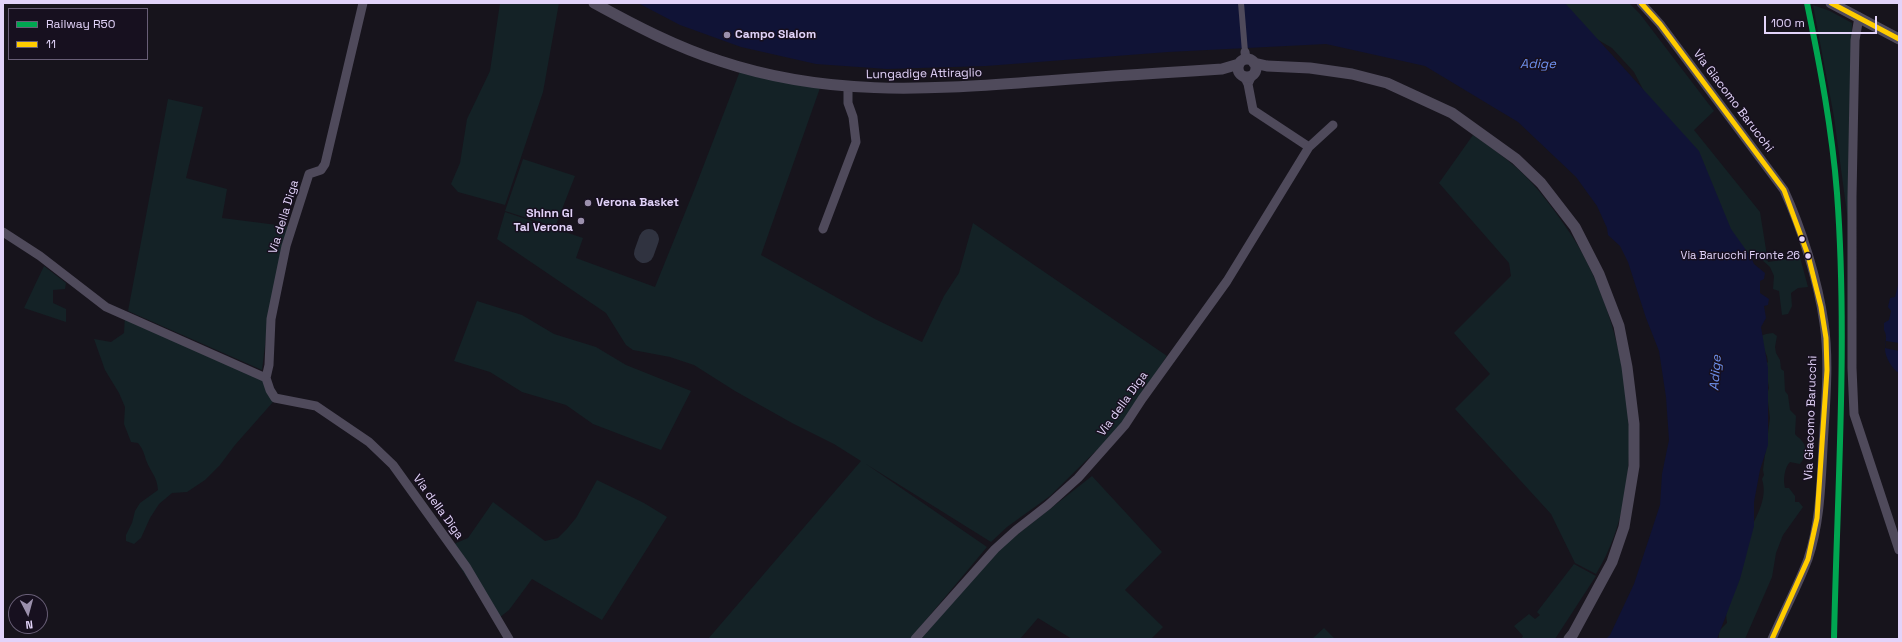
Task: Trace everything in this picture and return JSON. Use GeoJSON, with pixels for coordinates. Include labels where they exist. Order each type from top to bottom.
{"type":"FeatureCollection","features":[{"type":"Feature","properties":{"kind":"street","name":"Via della Diga"},"geometry":{"type":"LineString","coordinates":[[363,3],[325,164],[321,170],[309,174],[286,246],[271,319],[269,365],[266,378],[270,390],[275,398],[316,406],[369,442],[393,465],[467,568],[508,639]]}},
{"type":"Feature","properties":{"kind":"street","name":"Lungadige Attiraglio"},"geometry":{"type":"LineString","coordinates":[[594,3],[651,32],[720,61],[798,80],[848,87],[898,89],[933,88],[1222,69],[1247,69],[1267,66],[1310,68],[1352,74],[1387,83],[1452,113],[1516,159],[1540,183],[1575,227],[1599,274],[1619,326],[1627,367],[1634,431],[1634,466],[1624,527],[1612,562],[1569,639]]}},
{"type":"Feature","properties":{"kind":"street"},"geometry":{"type":"LineString","coordinates":[[1241,3],[1247,69],[1253,110],[1309,147]]}},
{"type":"Feature","properties":{"kind":"street","name":"Via Giacomo Barucchi"},"geometry":{"type":"LineString","coordinates":[[1641,3],[1660,24],[1784,190],[1795,213],[1808,256],[1824,323],[1826,395],[1817,524],[1808,559],[1772,639]]}},
{"type":"Feature","properties":{"kind":"street"},"geometry":{"type":"LineString","coordinates":[[1831,3],[1899,39]]}},
{"type":"Feature","properties":{"kind":"street"},"geometry":{"type":"LineString","coordinates":[[1859,17],[1856,40],[1852,197],[1852,368],[1854,414],[1899,550]]}},
{"type":"Feature","properties":{"kind":"street"},"geometry":{"type":"LineString","coordinates":[[824,229],[856,142],[853,117],[848,102],[848,87]]}},
{"type":"Feature","properties":{"kind":"street","name":"Via della Diga"},"geometry":{"type":"LineString","coordinates":[[914,639],[995,549],[1016,530],[1048,506],[1078,478],[1125,425],[1227,281],[1309,147],[1333,125]]}},
{"type":"Feature","properties":{"kind":"street"},"geometry":{"type":"LineString","coordinates":[[3,232],[40,256],[106,306],[266,378]]}},
{"type":"Feature","properties":{"kind":"shaded area"},"geometry":{"type":"Polygon","coordinates":[[[500,3],[559,3],[543,92],[505,205],[458,192],[451,184],[460,163],[467,119],[490,71],[500,3]]]}},
{"type":"Feature","properties":{"kind":"shaded area"},"geometry":{"type":"Polygon","coordinates":[[[1535,3],[1629,3],[1640,14],[1714,111],[1694,130],[1760,212],[1768,262],[1800,257],[1808,287],[1798,288],[1791,293],[1792,306],[1788,314],[1782,315],[1779,291],[1773,289],[1774,276],[1770,267],[1761,259],[1752,256],[1731,239],[1652,107],[1634,72],[1612,48],[1535,3]]]}},
{"type":"Feature","properties":{"kind":"shaded area"},"geometry":{"type":"Polygon","coordinates":[[[1813,5],[1830,11],[1852,23],[1848,221],[1834,117],[1813,5]]]}},
{"type":"Feature","properties":{"kind":"shaded area"},"geometry":{"type":"Polygon","coordinates":[[[740,71],[820,88],[761,255],[875,319],[922,342],[944,296],[959,273],[973,223],[1167,356],[1122,423],[1112,435],[1050,496],[1007,527],[991,542],[866,464],[987,547],[910,639],[708,639],[861,461],[834,444],[792,423],[735,391],[694,365],[670,357],[633,350],[626,345],[606,313],[497,239],[505,212],[583,238],[576,258],[655,287],[740,71]]]}},
{"type":"Feature","properties":{"kind":"shaded area"},"geometry":{"type":"Polygon","coordinates":[[[168,99],[203,107],[186,178],[227,189],[222,218],[293,227],[269,313],[262,370],[128,311],[168,99]]]}},
{"type":"Feature","properties":{"kind":"shaded area"},"geometry":{"type":"Polygon","coordinates":[[[1473,135],[1517,168],[1532,183],[1553,209],[1572,236],[1592,272],[1608,313],[1620,357],[1628,403],[1629,449],[1625,494],[1614,536],[1596,574],[1575,563],[1551,514],[1455,409],[1490,374],[1454,333],[1511,276],[1509,263],[1439,183],[1473,135]]]}},
{"type":"Feature","properties":{"kind":"shaded area"},"geometry":{"type":"Polygon","coordinates":[[[523,159],[575,176],[555,227],[505,211],[523,159]]]}},
{"type":"Feature","properties":{"kind":"shaded area"},"geometry":{"type":"Polygon","coordinates":[[[44,266],[66,283],[65,289],[53,290],[53,303],[66,309],[66,322],[24,308],[44,266]]]}},
{"type":"Feature","properties":{"kind":"shaded area"},"geometry":{"type":"Polygon","coordinates":[[[477,301],[522,315],[554,334],[596,347],[626,365],[691,391],[661,450],[593,424],[566,405],[522,392],[490,372],[454,361],[477,301]]]}},
{"type":"Feature","properties":{"kind":"shaded area"},"geometry":{"type":"Polygon","coordinates":[[[125,316],[266,380],[273,402],[235,445],[220,465],[205,480],[187,492],[172,493],[159,504],[150,518],[141,538],[134,544],[126,541],[126,535],[132,523],[135,511],[140,503],[158,490],[155,478],[141,447],[138,443],[131,442],[124,424],[125,407],[119,393],[105,370],[94,339],[111,342],[124,333],[125,316]]]}},
{"type":"Feature","properties":{"kind":"shaded area"},"geometry":{"type":"Polygon","coordinates":[[[1773,333],[1777,336],[1775,347],[1776,353],[1780,360],[1781,369],[1784,371],[1785,391],[1788,395],[1790,410],[1796,416],[1795,434],[1805,446],[1802,462],[1800,464],[1790,462],[1786,468],[1784,485],[1785,488],[1789,488],[1795,496],[1795,502],[1799,502],[1803,507],[1783,535],[1776,553],[1772,577],[1745,639],[1719,639],[1719,631],[1727,623],[1726,614],[1743,549],[1762,503],[1764,487],[1762,479],[1764,475],[1763,470],[1770,418],[1766,398],[1769,388],[1765,364],[1768,362],[1767,356],[1758,337],[1773,333]]]}},
{"type":"Feature","properties":{"kind":"shaded area"},"geometry":{"type":"Polygon","coordinates":[[[1092,476],[1162,552],[1125,590],[1163,627],[1151,639],[1072,639],[1038,618],[1020,639],[921,639],[995,552],[1092,476]]]}},
{"type":"Feature","properties":{"kind":"shaded area"},"geometry":{"type":"Polygon","coordinates":[[[597,480],[644,503],[667,517],[602,620],[532,579],[509,610],[495,621],[447,547],[468,538],[493,502],[545,541],[558,538],[576,518],[597,480]]]}},
{"type":"Feature","properties":{"kind":"shaded area"},"geometry":{"type":"Polygon","coordinates":[[[1574,564],[1596,576],[1555,639],[1521,639],[1523,636],[1514,626],[1529,614],[1535,619],[1540,615],[1537,612],[1574,564]]]}},
{"type":"Feature","properties":{"kind":"shaded area"},"geometry":{"type":"Polygon","coordinates":[[[1324,628],[1335,639],[1312,639],[1324,628]]]}},
{"type":"Feature","properties":{"kind":"water","name":"Adige"},"geometry":{"type":"Polygon","coordinates":[[[638,3],[1565,3],[1699,151],[1731,229],[1751,257],[1754,264],[1765,273],[1764,279],[1760,281],[1760,293],[1769,299],[1768,305],[1764,306],[1766,318],[1761,327],[1768,368],[1768,445],[1760,470],[1754,502],[1754,526],[1740,579],[1717,639],[1606,639],[1610,635],[1634,584],[1660,505],[1662,474],[1669,440],[1666,397],[1659,351],[1646,318],[1628,262],[1620,246],[1608,235],[1607,228],[1597,206],[1576,177],[1518,122],[1425,66],[1326,44],[1168,52],[986,66],[887,69],[816,64],[741,47],[680,25],[638,3]]]}},
{"type":"Feature","properties":{"kind":"water"},"geometry":{"type":"Polygon","coordinates":[[[1898,285],[1899,373],[1891,366],[1886,356],[1886,337],[1884,330],[1884,323],[1889,320],[1891,311],[1888,307],[1890,298],[1895,297],[1898,285]]]}},
{"type":"Feature","properties":{"kind":"pier"},"geometry":{"type":"Polygon","coordinates":[[[1886,341],[1899,343],[1899,351],[1885,348],[1886,341]]]}},
{"type":"Feature","properties":{"kind":"taxiway"},"geometry":{"type":"LineString","coordinates":[[644,253],[649,239]]}},
{"type":"Feature","properties":{"kind":"rail line","name":"R50"},"geometry":{"type":"LineString","coordinates":[[1807,3],[1829,121],[1837,193],[1840,249],[1842,360],[1834,639]]}},
{"type":"Feature","properties":{"kind":"transit line","name":"11"},"geometry":{"type":"LineString","coordinates":[[1641,3],[1660,24],[1784,190],[1808,255],[1821,307],[1826,338],[1827,370],[1817,518],[1808,559],[1772,639]]}},
{"type":"Feature","properties":{"kind":"transit line","name":"11"},"geometry":{"type":"LineString","coordinates":[[1831,3],[1899,39]]}},
{"type":"Feature","properties":{"kind":"place","name":"Campo Slalom"},"geometry":{"type":"Point","coordinates":[727,35]}},
{"type":"Feature","properties":{"kind":"place","name":"Verona Basket"},"geometry":{"type":"Point","coordinates":[588,203]}},
{"type":"Feature","properties":{"kind":"place","name":"Shinn Gi Tai Verona"},"geometry":{"type":"Point","coordinates":[581,221]}},
{"type":"Feature","properties":{"kind":"place","name":"Via Barucchi Fronte 26"},"geometry":{"type":"Point","coordinates":[1808,256]}}]}
